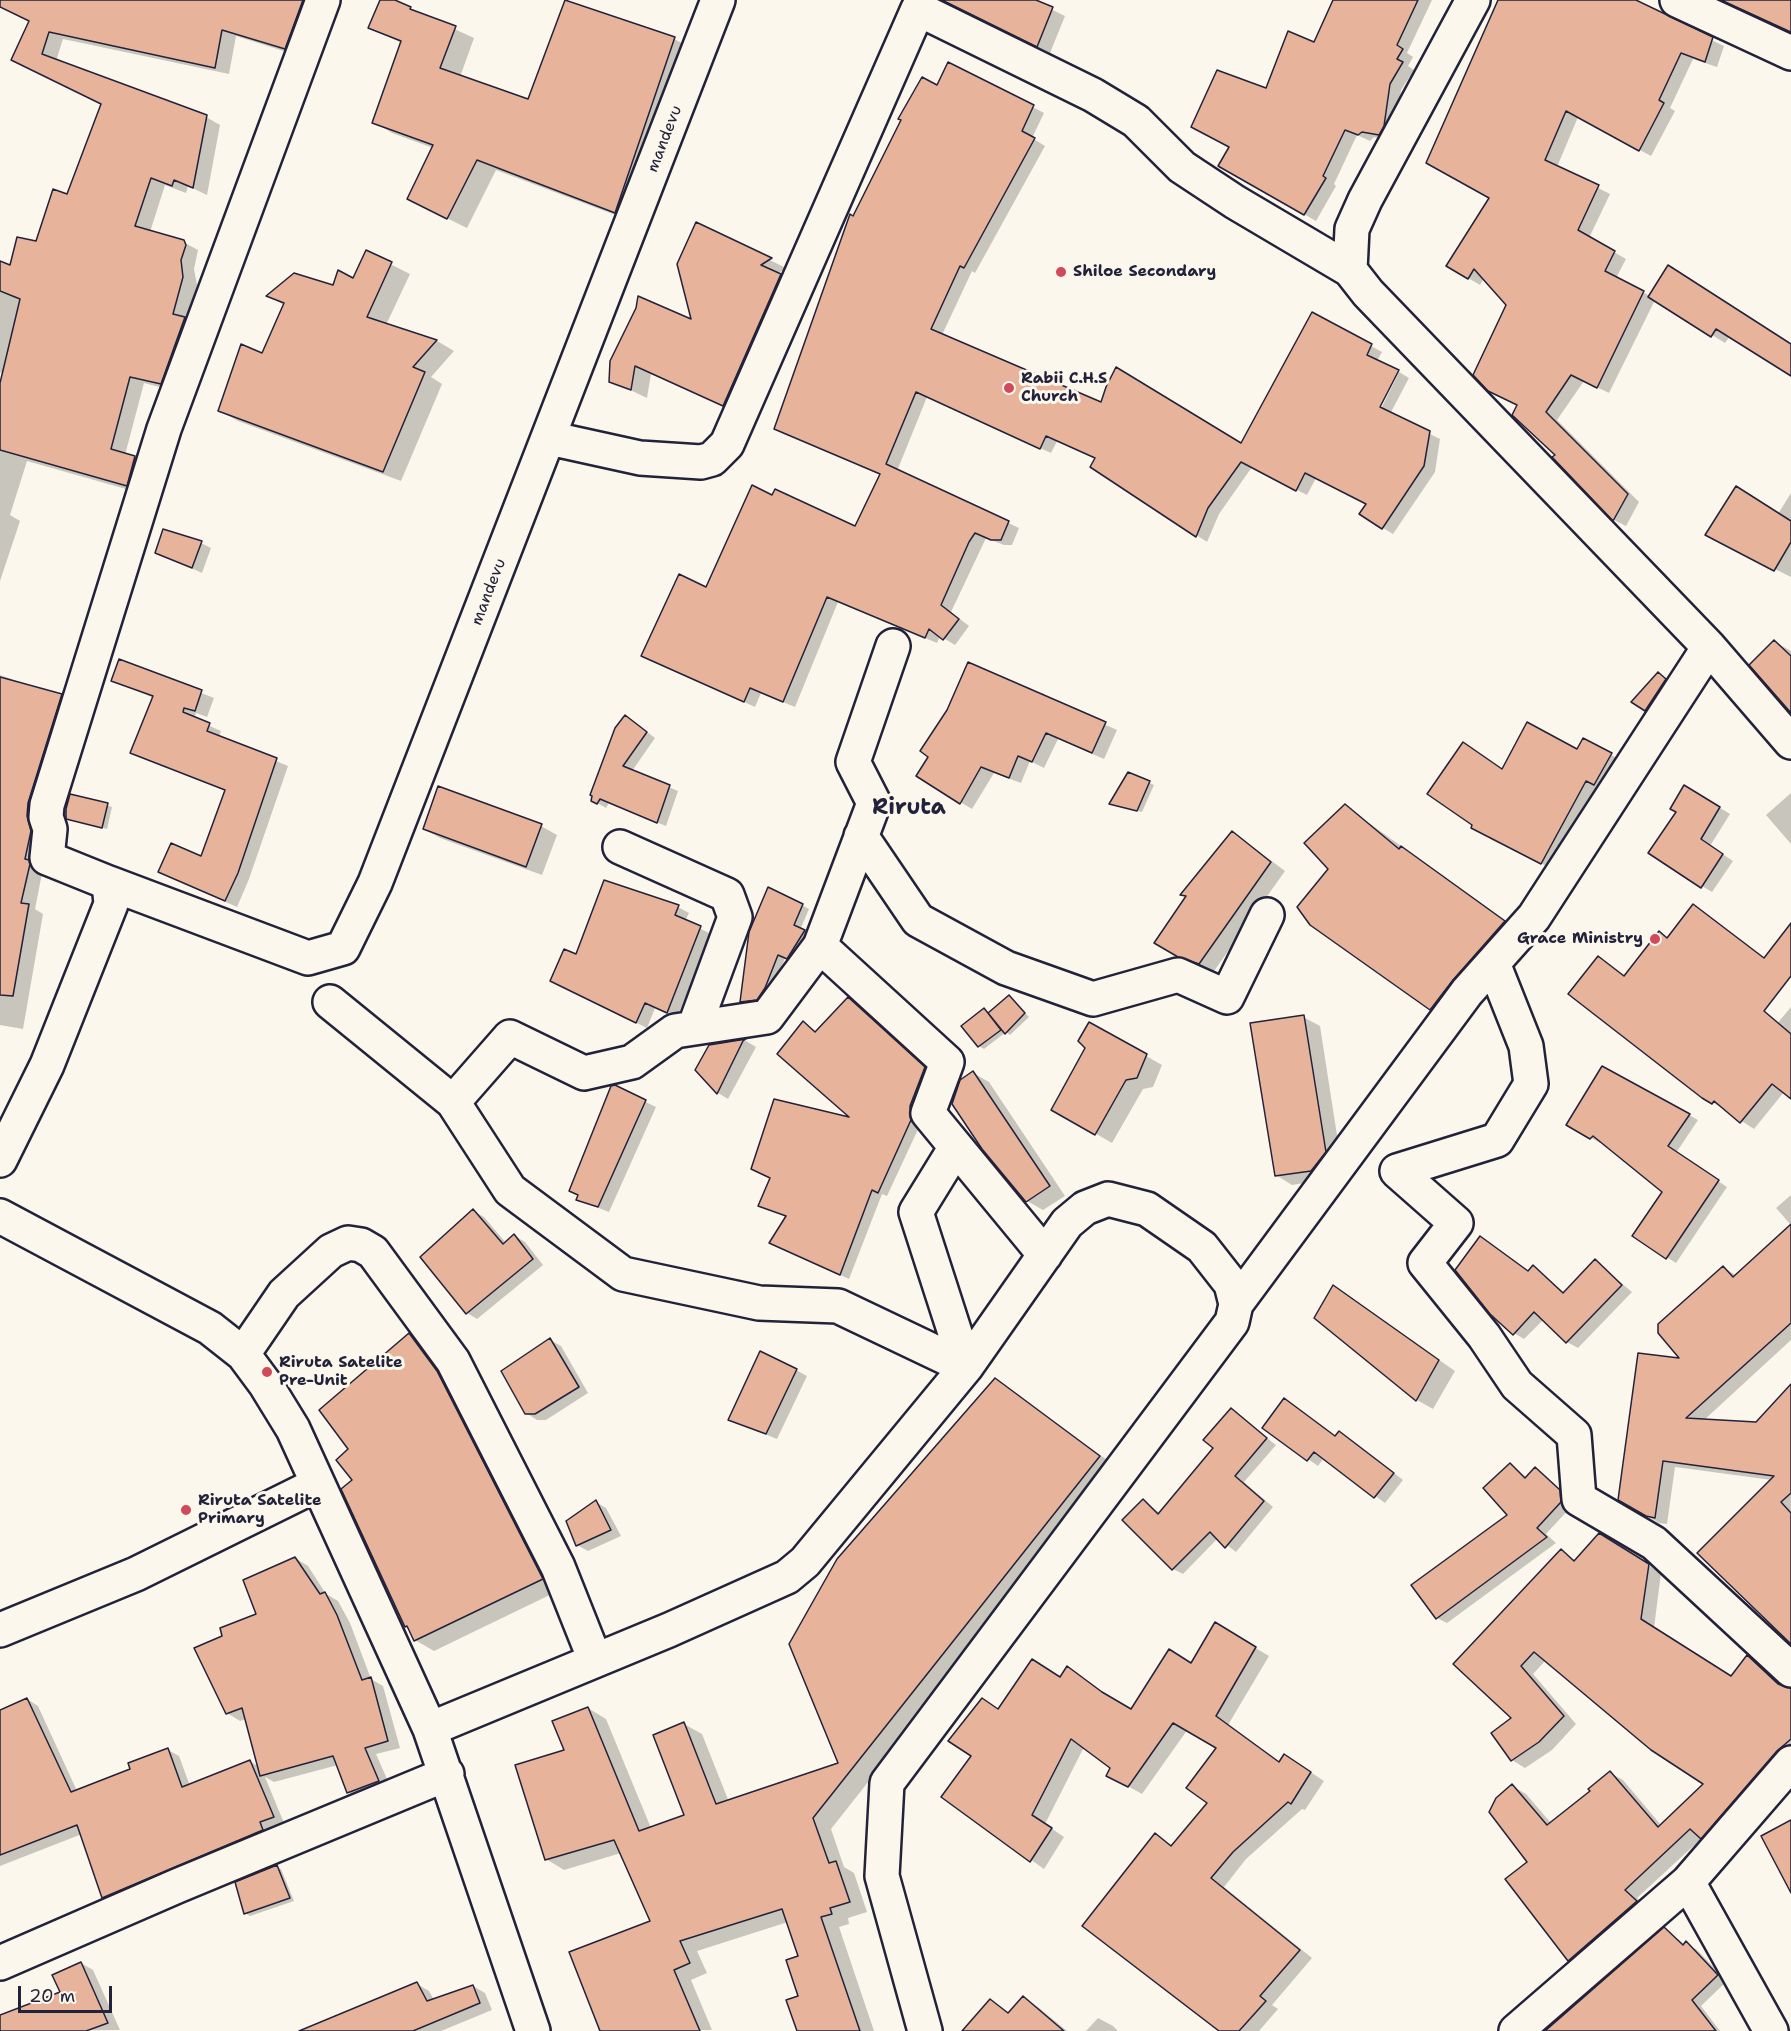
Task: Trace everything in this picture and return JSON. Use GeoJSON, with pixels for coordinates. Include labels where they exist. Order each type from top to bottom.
{"type":"FeatureCollection","features":[{"type":"Feature","properties":{"kind":"street","name":"mandevu"},"geometry":{"type":"LineString","coordinates":[[323,0],[164,429],[47,805],[46,817],[50,829],[47,858],[308,958],[343,948],[375,883],[718,0]]}},
{"type":"Feature","properties":{"kind":"street"},"geometry":{"type":"LineString","coordinates":[[1350,270],[1352,229],[1365,200],[1473,0]]}},
{"type":"Feature","properties":{"kind":"street"},"geometry":{"type":"LineString","coordinates":[[1677,0],[1791,53]]}},
{"type":"Feature","properties":{"kind":"street"},"geometry":{"type":"LineString","coordinates":[[549,438],[640,458],[701,462],[712,459],[727,444],[908,5],[1053,73],[1093,95],[1136,121],[1182,167],[1235,202],[1350,270],[1368,293],[1709,647],[1791,742]]}},
{"type":"Feature","properties":{"kind":"street"},"geometry":{"type":"LineString","coordinates":[[453,1102],[510,1037],[584,1073],[632,1062],[675,1031],[767,1017],[820,946],[874,803],[853,762],[893,646]]}},
{"type":"Feature","properties":{"kind":"street"},"geometry":{"type":"LineString","coordinates":[[926,2031],[882,1876],[887,1783],[1232,1322],[1236,1305],[1467,992],[1534,918],[1709,647]]}},
{"type":"Feature","properties":{"kind":"street"},"geometry":{"type":"LineString","coordinates":[[861,836],[918,920],[1006,968],[1094,999],[1178,975],[1227,997],[1267,915]]}},
{"type":"Feature","properties":{"kind":"street"},"geometry":{"type":"LineString","coordinates":[[620,847],[727,895],[735,917],[694,1028]]}},
{"type":"Feature","properties":{"kind":"street"},"geometry":{"type":"LineString","coordinates":[[0,1160],[47,1065],[106,922],[111,904],[109,883]]}},
{"type":"Feature","properties":{"kind":"street"},"geometry":{"type":"LineString","coordinates":[[820,946],[947,1062],[927,1113],[1045,1255]]}},
{"type":"Feature","properties":{"kind":"street"},"geometry":{"type":"LineString","coordinates":[[1493,963],[1526,1046],[1531,1084],[1497,1140],[1397,1171],[1456,1223],[1425,1263],[1485,1336],[1517,1385],[1574,1435],[1579,1499],[1654,1543],[1791,1670]]}},
{"type":"Feature","properties":{"kind":"street"},"geometry":{"type":"LineString","coordinates":[[330,1002],[453,1102],[510,1190],[623,1274],[759,1303],[838,1306],[966,1366]]}},
{"type":"Feature","properties":{"kind":"street"},"geometry":{"type":"LineString","coordinates":[[956,1147],[916,1212],[966,1366]]}},
{"type":"Feature","properties":{"kind":"street"},"geometry":{"type":"LineString","coordinates":[[429,1729],[787,1576],[805,1562],[966,1366],[1067,1223],[1085,1208],[1108,1199],[1148,1209],[1202,1247],[1230,1284],[1236,1305]]}},
{"type":"Feature","properties":{"kind":"street"},"geometry":{"type":"LineString","coordinates":[[0,1216],[210,1328],[243,1354],[266,1385],[293,1429],[429,1729],[447,1774],[533,2031]]}},
{"type":"Feature","properties":{"kind":"street"},"geometry":{"type":"LineString","coordinates":[[243,1354],[284,1294],[331,1251],[348,1244],[361,1245],[373,1251],[453,1361],[558,1567],[595,1660]]}},
{"type":"Feature","properties":{"kind":"street"},"geometry":{"type":"LineString","coordinates":[[0,1630],[136,1574],[318,1484]]}},
{"type":"Feature","properties":{"kind":"street"},"geometry":{"type":"LineString","coordinates":[[1516,2031],[1688,1882],[1791,1763]]}},
{"type":"Feature","properties":{"kind":"street"},"geometry":{"type":"LineString","coordinates":[[0,1963],[177,1886],[447,1774]]}},
{"type":"Feature","properties":{"kind":"street"},"geometry":{"type":"LineString","coordinates":[[1688,1882],[1771,2031]]}},
{"type":"Feature","properties":{"kind":"building"},"geometry":{"type":"Polygon","coordinates":[[[0,0],[303,0],[285,49],[222,30],[215,68],[49,32],[42,54],[207,115],[193,188],[174,180],[172,186],[151,178],[135,226],[184,240],[186,245],[181,260],[183,277],[173,314],[185,317],[161,384],[130,377],[111,449],[135,456],[127,486],[0,450],[0,383],[20,299],[0,291],[0,261],[10,265],[17,237],[36,241],[53,189],[67,194],[101,104],[11,60],[29,21],[0,7],[0,0]]]}},
{"type":"Feature","properties":{"kind":"building"},"geometry":{"type":"Polygon","coordinates":[[[380,0],[395,0],[411,7],[410,9],[456,26],[440,68],[528,99],[565,0],[675,37],[615,213],[477,160],[447,219],[407,199],[433,145],[372,123],[401,41],[368,28],[380,0]]]}},
{"type":"Feature","properties":{"kind":"building"},"geometry":{"type":"Polygon","coordinates":[[[942,0],[1036,0],[1053,7],[1037,47],[942,0]]]}},
{"type":"Feature","properties":{"kind":"building"},"geometry":{"type":"Polygon","coordinates":[[[1333,0],[1418,0],[1397,45],[1403,49],[1397,59],[1403,62],[1390,84],[1384,126],[1379,135],[1362,132],[1358,135],[1345,130],[1323,176],[1326,178],[1304,215],[1218,166],[1229,147],[1191,127],[1217,70],[1266,88],[1288,31],[1314,42],[1333,0]]]}},
{"type":"Feature","properties":{"kind":"building"},"geometry":{"type":"Polygon","coordinates":[[[1498,0],[1636,0],[1713,37],[1705,62],[1681,53],[1659,100],[1664,103],[1639,151],[1566,111],[1545,160],[1599,185],[1578,230],[1615,251],[1605,271],[1644,291],[1597,388],[1571,375],[1546,412],[1628,494],[1613,521],[1552,457],[1555,455],[1512,415],[1517,405],[1488,391],[1473,375],[1506,305],[1474,269],[1468,279],[1446,266],[1489,198],[1426,163],[1498,0]]]}},
{"type":"Feature","properties":{"kind":"building"},"geometry":{"type":"Polygon","coordinates":[[[1721,0],[1791,0],[1791,32],[1721,0]]]}},
{"type":"Feature","properties":{"kind":"building"},"geometry":{"type":"Polygon","coordinates":[[[948,62],[1034,105],[1022,131],[1035,138],[964,268],[960,266],[931,329],[1101,402],[1116,367],[1241,443],[1312,312],[1372,344],[1367,355],[1399,370],[1380,407],[1430,431],[1424,466],[1382,529],[1359,514],[1366,504],[1305,473],[1296,491],[1241,462],[1208,508],[1196,537],[1090,467],[1095,458],[1046,436],[1040,449],[916,392],[886,464],[1009,521],[1001,540],[991,540],[975,533],[969,542],[941,605],[959,619],[943,640],[929,629],[925,638],[827,597],[783,702],[750,688],[744,702],[641,656],[679,574],[706,587],[752,485],[772,495],[775,489],[855,526],[880,474],[774,429],[850,214],[853,216],[901,120],[898,119],[922,77],[937,85],[948,62]]]}},
{"type":"Feature","properties":{"kind":"building"},"geometry":{"type":"Polygon","coordinates":[[[696,222],[772,258],[761,265],[781,274],[723,406],[635,366],[631,390],[609,382],[610,361],[636,308],[638,296],[691,319],[677,264],[696,222]]]}},
{"type":"Feature","properties":{"kind":"building"},"geometry":{"type":"Polygon","coordinates":[[[366,250],[392,262],[367,317],[437,340],[413,367],[425,372],[383,472],[218,411],[241,344],[262,353],[284,303],[266,296],[294,273],[333,285],[338,270],[353,278],[366,250]]]}},
{"type":"Feature","properties":{"kind":"building"},"geometry":{"type":"Polygon","coordinates":[[[1668,265],[1791,344],[1791,376],[1716,329],[1711,337],[1648,297],[1668,265]]]}},
{"type":"Feature","properties":{"kind":"building"},"geometry":{"type":"Polygon","coordinates":[[[1736,486],[1791,521],[1791,542],[1774,571],[1705,535],[1736,486]]]}},
{"type":"Feature","properties":{"kind":"building"},"geometry":{"type":"Polygon","coordinates":[[[163,529],[202,541],[192,568],[155,553],[163,529]]]}},
{"type":"Feature","properties":{"kind":"building"},"geometry":{"type":"Polygon","coordinates":[[[1774,640],[1791,656],[1791,713],[1749,665],[1774,640]]]}},
{"type":"Feature","properties":{"kind":"building"},"geometry":{"type":"Polygon","coordinates":[[[119,659],[202,690],[195,711],[184,708],[183,712],[210,723],[207,731],[277,758],[238,873],[225,901],[158,872],[171,843],[201,856],[225,790],[130,753],[153,696],[111,681],[119,659]]]}},
{"type":"Feature","properties":{"kind":"building"},"geometry":{"type":"Polygon","coordinates":[[[968,662],[1106,722],[1092,753],[1046,733],[1032,762],[1018,756],[1009,778],[981,767],[960,804],[916,776],[928,757],[920,751],[947,710],[968,662]]]}},
{"type":"Feature","properties":{"kind":"building"},"geometry":{"type":"Polygon","coordinates":[[[1658,672],[1666,679],[1645,711],[1631,702],[1658,672]]]}},
{"type":"Feature","properties":{"kind":"building"},"geometry":{"type":"Polygon","coordinates":[[[0,677],[62,694],[28,803],[27,816],[31,831],[25,859],[29,860],[30,864],[21,903],[29,904],[13,996],[0,995],[0,677]]]}},
{"type":"Feature","properties":{"kind":"building"},"geometry":{"type":"Polygon","coordinates":[[[625,715],[647,732],[623,766],[670,785],[657,823],[600,799],[597,804],[591,801],[592,796],[590,795],[615,728],[625,715]]]}},
{"type":"Feature","properties":{"kind":"building"},"geometry":{"type":"Polygon","coordinates":[[[1527,722],[1577,749],[1583,738],[1612,753],[1594,785],[1586,781],[1541,864],[1471,828],[1472,825],[1427,794],[1463,742],[1502,769],[1527,722]]]}},
{"type":"Feature","properties":{"kind":"building"},"geometry":{"type":"Polygon","coordinates":[[[1128,772],[1150,781],[1137,811],[1109,804],[1128,772]]]}},
{"type":"Feature","properties":{"kind":"building"},"geometry":{"type":"Polygon","coordinates":[[[1684,785],[1720,807],[1701,839],[1723,854],[1701,888],[1648,853],[1676,812],[1670,809],[1684,785]]]}},
{"type":"Feature","properties":{"kind":"building"},"geometry":{"type":"Polygon","coordinates":[[[438,786],[542,824],[526,867],[423,829],[438,786]]]}},
{"type":"Feature","properties":{"kind":"building"},"geometry":{"type":"Polygon","coordinates":[[[70,794],[108,803],[102,828],[66,819],[70,794]]]}},
{"type":"Feature","properties":{"kind":"building"},"geometry":{"type":"Polygon","coordinates":[[[1345,804],[1399,849],[1401,846],[1505,921],[1430,1010],[1310,925],[1297,907],[1328,869],[1304,843],[1345,804]]]}},
{"type":"Feature","properties":{"kind":"building"},"geometry":{"type":"Polygon","coordinates":[[[1232,831],[1271,862],[1199,964],[1178,957],[1154,943],[1186,896],[1180,895],[1232,831]]]}},
{"type":"Feature","properties":{"kind":"building"},"geometry":{"type":"Polygon","coordinates":[[[604,880],[679,905],[675,915],[701,926],[667,1013],[645,1003],[636,1023],[550,981],[564,949],[576,954],[604,880]]]}},
{"type":"Feature","properties":{"kind":"building"},"geometry":{"type":"Polygon","coordinates":[[[768,887],[803,904],[794,925],[805,930],[787,959],[778,955],[765,988],[757,1000],[740,1002],[749,932],[768,887]]]}},
{"type":"Feature","properties":{"kind":"building"},"geometry":{"type":"Polygon","coordinates":[[[1693,904],[1764,958],[1791,923],[1791,976],[1764,1011],[1791,1034],[1791,1099],[1772,1084],[1740,1123],[1714,1101],[1712,1104],[1702,1098],[1568,994],[1598,956],[1624,976],[1659,931],[1667,938],[1693,904]]]}},
{"type":"Feature","properties":{"kind":"building"},"geometry":{"type":"Polygon","coordinates":[[[1009,995],[1025,1013],[1005,1034],[988,1013],[1009,995]]]}},
{"type":"Feature","properties":{"kind":"building"},"geometry":{"type":"Polygon","coordinates":[[[848,997],[925,1067],[910,1106],[911,1120],[878,1193],[872,1190],[840,1275],[769,1243],[786,1216],[758,1206],[770,1178],[751,1169],[774,1099],[849,1117],[777,1054],[803,1021],[815,1032],[848,997]]]}},
{"type":"Feature","properties":{"kind":"building"},"geometry":{"type":"Polygon","coordinates":[[[984,1008],[1001,1030],[978,1047],[961,1026],[984,1008]]]}},
{"type":"Feature","properties":{"kind":"building"},"geometry":{"type":"Polygon","coordinates":[[[1304,1015],[1326,1152],[1311,1171],[1275,1176],[1250,1023],[1304,1015]]]}},
{"type":"Feature","properties":{"kind":"building"},"geometry":{"type":"Polygon","coordinates":[[[1089,1022],[1147,1054],[1137,1078],[1126,1080],[1095,1135],[1051,1110],[1085,1048],[1078,1041],[1089,1022]]]}},
{"type":"Feature","properties":{"kind":"building"},"geometry":{"type":"Polygon","coordinates":[[[746,1039],[717,1094],[695,1070],[709,1045],[746,1039]]]}},
{"type":"Feature","properties":{"kind":"building"},"geometry":{"type":"Polygon","coordinates":[[[1602,1066],[1690,1114],[1668,1146],[1719,1180],[1666,1259],[1632,1236],[1662,1192],[1593,1136],[1590,1139],[1566,1125],[1602,1066]]]}},
{"type":"Feature","properties":{"kind":"building"},"geometry":{"type":"Polygon","coordinates":[[[973,1071],[1050,1186],[1026,1202],[982,1149],[952,1104],[960,1080],[973,1071]]]}},
{"type":"Feature","properties":{"kind":"building"},"geometry":{"type":"Polygon","coordinates":[[[615,1085],[646,1100],[598,1207],[576,1200],[578,1195],[569,1191],[611,1086],[615,1085]]]}},
{"type":"Feature","properties":{"kind":"building"},"geometry":{"type":"Polygon","coordinates":[[[473,1209],[503,1244],[514,1234],[533,1259],[466,1314],[420,1257],[473,1209]]]}},
{"type":"Feature","properties":{"kind":"building"},"geometry":{"type":"Polygon","coordinates":[[[1791,1224],[1791,1323],[1686,1418],[1756,1422],[1791,1384],[1791,1493],[1781,1502],[1791,1513],[1791,1644],[1697,1553],[1774,1476],[1663,1461],[1655,1518],[1646,1516],[1618,1500],[1638,1353],[1679,1358],[1658,1333],[1658,1324],[1723,1266],[1733,1277],[1791,1224]]]}},
{"type":"Feature","properties":{"kind":"building"},"geometry":{"type":"Polygon","coordinates":[[[1480,1236],[1528,1271],[1533,1265],[1563,1293],[1595,1259],[1622,1285],[1566,1343],[1534,1312],[1513,1335],[1490,1314],[1455,1270],[1480,1236]]]}},
{"type":"Feature","properties":{"kind":"building"},"geometry":{"type":"Polygon","coordinates":[[[1333,1285],[1439,1360],[1416,1401],[1314,1318],[1333,1285]]]}},
{"type":"Feature","properties":{"kind":"building"},"geometry":{"type":"Polygon","coordinates":[[[409,1333],[437,1371],[543,1579],[414,1641],[407,1626],[405,1627],[341,1489],[352,1480],[336,1460],[348,1449],[319,1410],[409,1333]]]}},
{"type":"Feature","properties":{"kind":"building"},"geometry":{"type":"Polygon","coordinates":[[[550,1338],[579,1387],[535,1414],[525,1414],[501,1371],[550,1338]]]}},
{"type":"Feature","properties":{"kind":"building"},"geometry":{"type":"Polygon","coordinates":[[[760,1351],[797,1369],[766,1434],[728,1420],[760,1351]]]}},
{"type":"Feature","properties":{"kind":"building"},"geometry":{"type":"Polygon","coordinates":[[[995,1378],[1100,1456],[813,1818],[829,1863],[836,1861],[850,1902],[830,1908],[832,1914],[821,1917],[860,2031],[797,2031],[786,2000],[798,1996],[786,1960],[798,1956],[782,1909],[680,1941],[690,1963],[674,1970],[700,2031],[600,2031],[569,1952],[650,1921],[614,1840],[545,1860],[515,1765],[564,1750],[552,1721],[588,1707],[639,1831],[684,1815],[653,1735],[684,1722],[716,1804],[838,1763],[789,1644],[837,1559],[995,1378]]]}},
{"type":"Feature","properties":{"kind":"building"},"geometry":{"type":"Polygon","coordinates":[[[1284,1398],[1335,1436],[1339,1431],[1394,1473],[1374,1498],[1314,1452],[1307,1461],[1262,1428],[1284,1398]]]}},
{"type":"Feature","properties":{"kind":"building"},"geometry":{"type":"Polygon","coordinates":[[[1231,1408],[1267,1438],[1235,1476],[1264,1501],[1225,1548],[1210,1532],[1172,1570],[1122,1520],[1143,1499],[1158,1514],[1213,1448],[1203,1440],[1231,1408]]]}},
{"type":"Feature","properties":{"kind":"building"},"geometry":{"type":"Polygon","coordinates":[[[1510,1463],[1525,1478],[1535,1467],[1560,1490],[1561,1502],[1537,1528],[1547,1537],[1436,1619],[1411,1585],[1507,1515],[1483,1488],[1510,1463]]]}},
{"type":"Feature","properties":{"kind":"building"},"geometry":{"type":"Polygon","coordinates":[[[596,1500],[611,1530],[576,1546],[566,1521],[596,1500]]]}},
{"type":"Feature","properties":{"kind":"building"},"geometry":{"type":"Polygon","coordinates":[[[1599,1533],[1649,1564],[1641,1619],[1731,1676],[1747,1655],[1778,1684],[1791,1688],[1791,1739],[1777,1751],[1701,1839],[1690,1829],[1625,1890],[1637,1901],[1568,1961],[1505,1879],[1527,1862],[1489,1812],[1496,1798],[1512,1784],[1547,1825],[1590,1791],[1588,1789],[1610,1771],[1658,1827],[1703,1784],[1651,1750],[1534,1652],[1521,1666],[1564,1716],[1539,1742],[1511,1761],[1491,1733],[1511,1718],[1453,1664],[1561,1549],[1574,1561],[1599,1533]]]}},
{"type":"Feature","properties":{"kind":"building"},"geometry":{"type":"Polygon","coordinates":[[[295,1557],[320,1594],[325,1592],[337,1615],[362,1680],[371,1677],[388,1741],[365,1748],[379,1781],[347,1793],[333,1756],[260,1776],[242,1708],[226,1714],[194,1648],[222,1636],[220,1628],[256,1614],[243,1580],[295,1557]]]}},
{"type":"Feature","properties":{"kind":"building"},"geometry":{"type":"Polygon","coordinates":[[[1215,1622],[1256,1647],[1216,1716],[1279,1762],[1284,1754],[1311,1772],[1291,1804],[1288,1802],[1233,1852],[1211,1878],[1300,1950],[1260,1996],[1266,2001],[1239,2031],[1219,2031],[1082,1926],[1155,1833],[1171,1846],[1207,1803],[1186,1788],[1216,1748],[1173,1723],[1128,1787],[1106,1776],[1110,1768],[1071,1739],[1032,1815],[1052,1828],[1030,1862],[941,1797],[971,1756],[948,1741],[982,1698],[998,1709],[1032,1659],[1060,1677],[1067,1666],[1102,1692],[1131,1709],[1169,1649],[1191,1663],[1215,1622]]]}},
{"type":"Feature","properties":{"kind":"building"},"geometry":{"type":"Polygon","coordinates":[[[27,1698],[71,1792],[130,1769],[128,1763],[168,1748],[182,1787],[250,1760],[274,1817],[260,1822],[263,1830],[102,1898],[77,1825],[0,1855],[0,1710],[27,1698]]]}},
{"type":"Feature","properties":{"kind":"building"},"geometry":{"type":"Polygon","coordinates":[[[1791,1820],[1791,1893],[1761,1836],[1791,1820]]]}},
{"type":"Feature","properties":{"kind":"building"},"geometry":{"type":"Polygon","coordinates":[[[277,1865],[290,1898],[244,1914],[235,1882],[277,1865]]]}},
{"type":"Feature","properties":{"kind":"building"},"geometry":{"type":"Polygon","coordinates":[[[1664,1927],[1683,1945],[1686,1941],[1718,1975],[1692,2000],[1716,2031],[1545,2031],[1664,1927]]]}},
{"type":"Feature","properties":{"kind":"building"},"geometry":{"type":"Polygon","coordinates":[[[81,1962],[108,2023],[86,2031],[0,2031],[0,2015],[60,1992],[52,1975],[81,1962]]]}},
{"type":"Feature","properties":{"kind":"building"},"geometry":{"type":"Polygon","coordinates":[[[417,1982],[427,2001],[473,1985],[480,2003],[413,2031],[299,2031],[417,1982]]]}},
{"type":"Feature","properties":{"kind":"building"},"geometry":{"type":"Polygon","coordinates":[[[1023,1996],[1064,2031],[962,2031],[990,1999],[1008,2013],[1023,1996]]]}},
{"type":"Feature","properties":{"kind":"place","name":"Shiloe Secondary"},"geometry":{"type":"Point","coordinates":[1061,272]}},
{"type":"Feature","properties":{"kind":"place","name":"Rabii C.H.S Church"},"geometry":{"type":"Point","coordinates":[1009,388]}},
{"type":"Feature","properties":{"kind":"place","name":"Grace Ministry"},"geometry":{"type":"Point","coordinates":[1655,939]}},
{"type":"Feature","properties":{"kind":"place","name":"Riruta Satelite Pre-Unit"},"geometry":{"type":"Point","coordinates":[267,1372]}},
{"type":"Feature","properties":{"kind":"place","name":"Riruta Satelite Primary"},"geometry":{"type":"Point","coordinates":[186,1510]}},
{"type":"Feature","properties":{"kind":"district","name":"Riruta"},"geometry":{"type":"Point","coordinates":[909,808]}}]}
